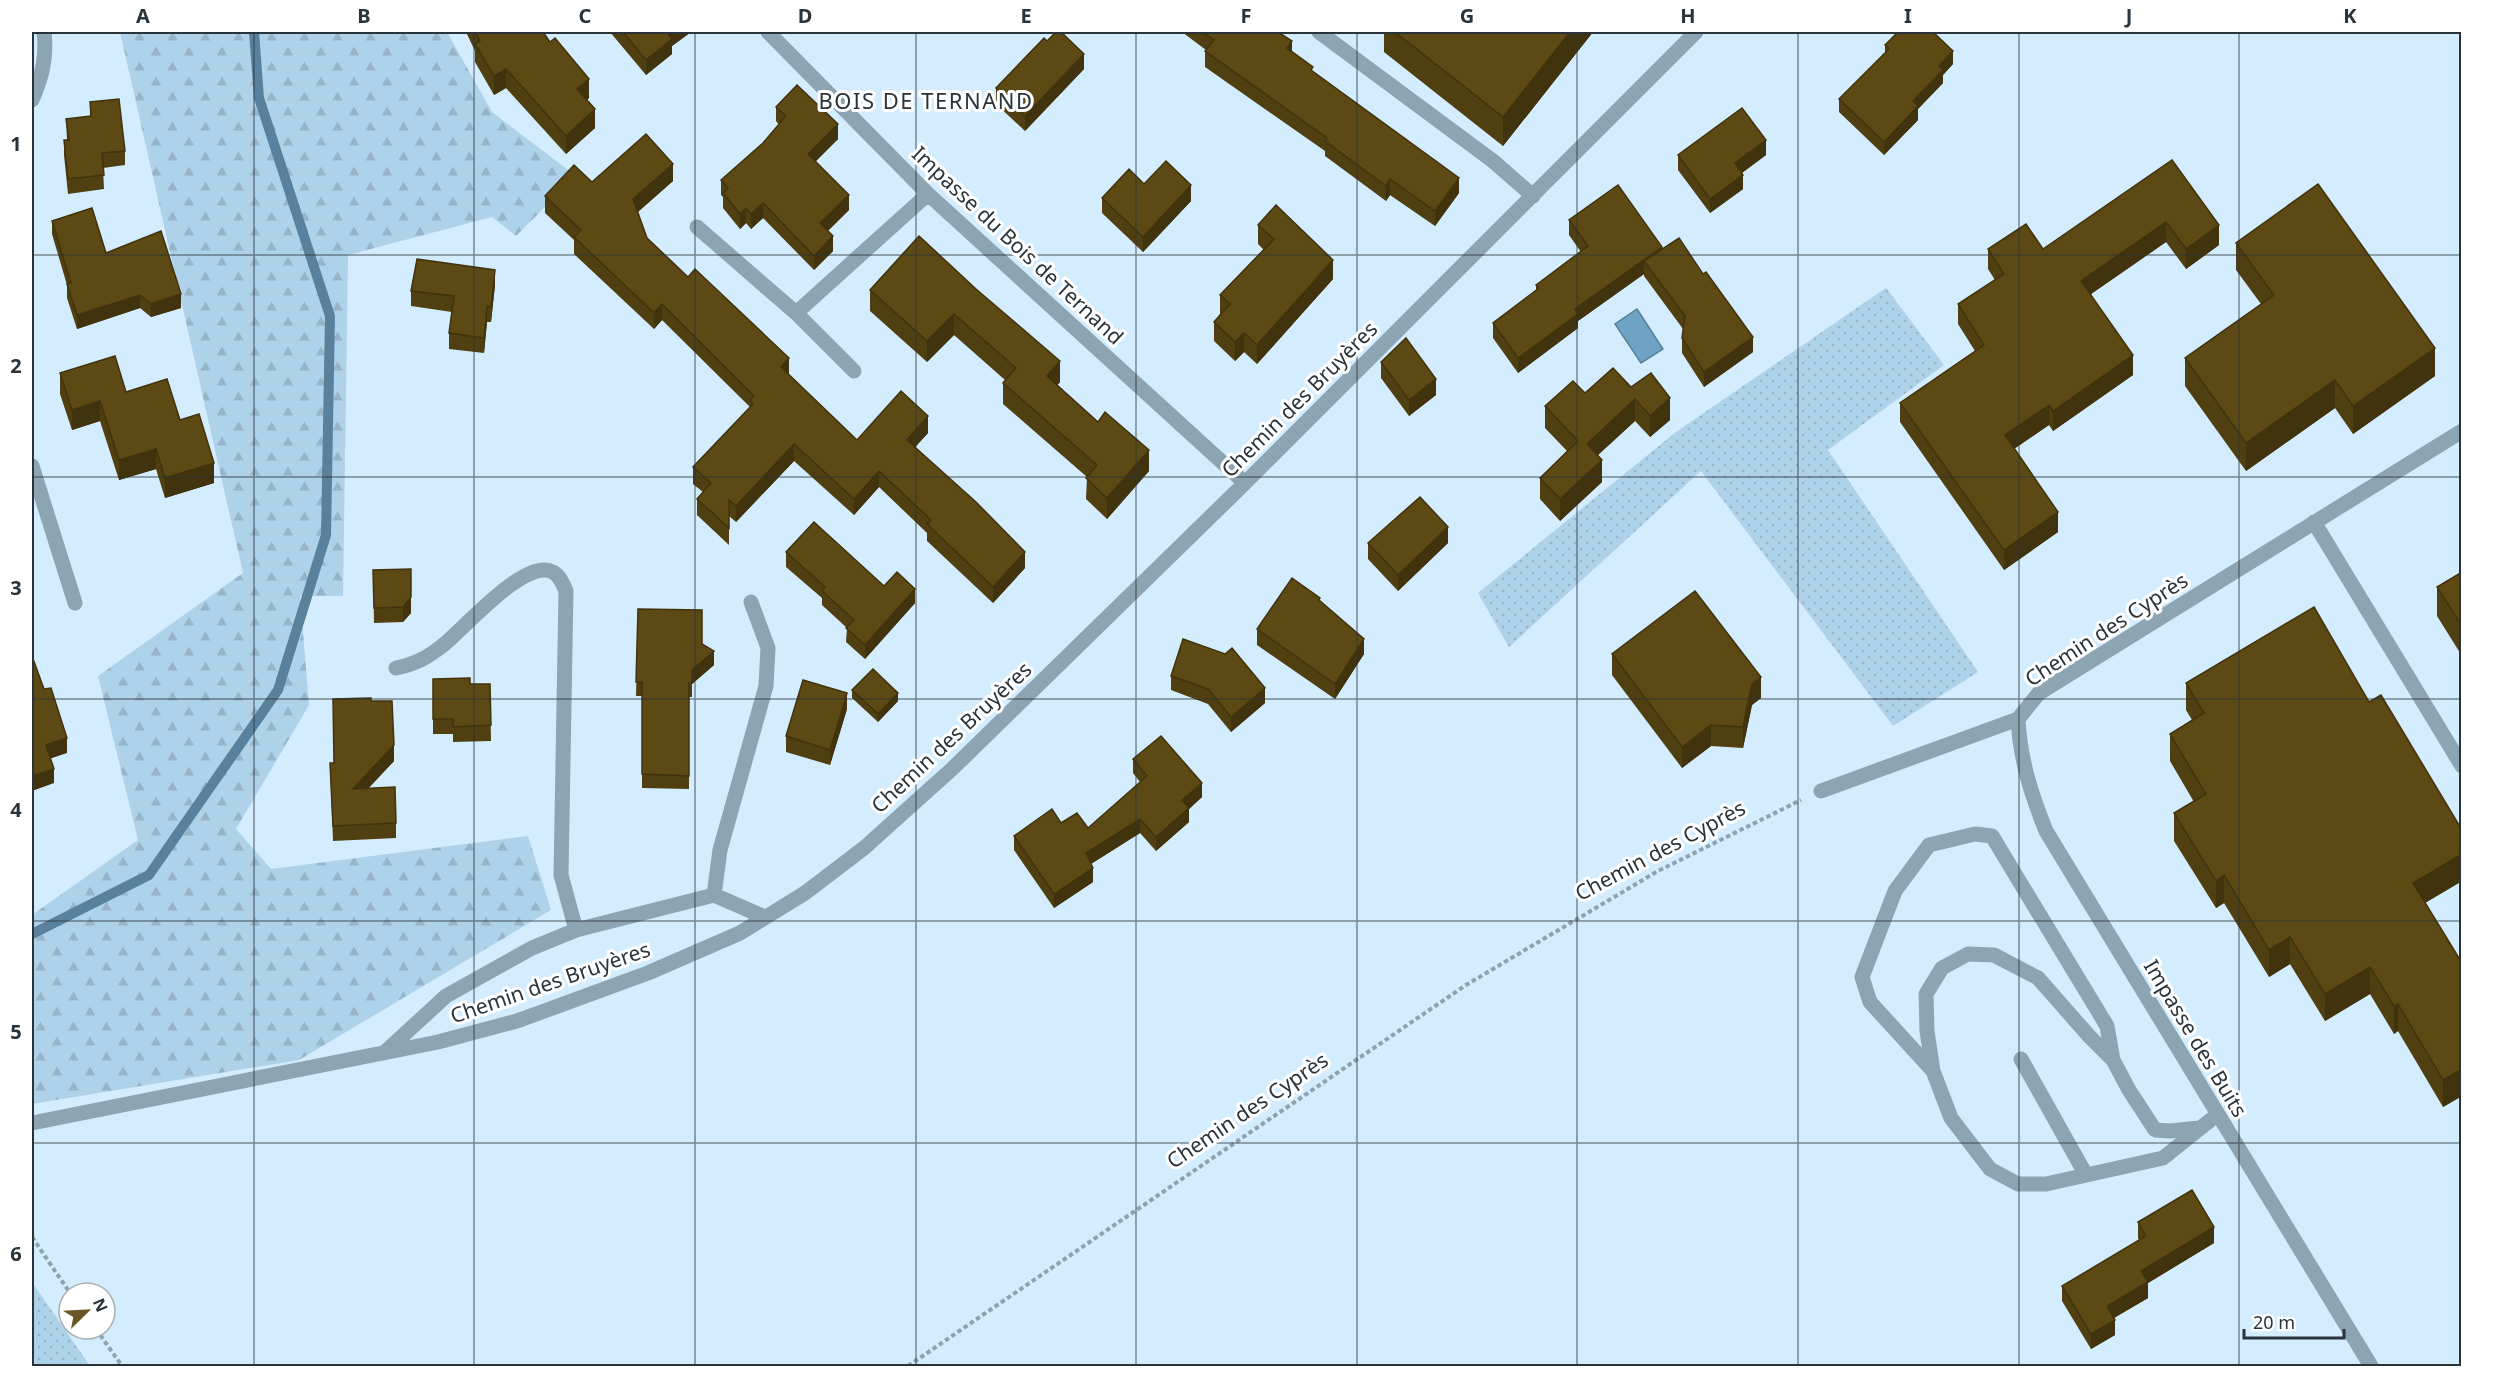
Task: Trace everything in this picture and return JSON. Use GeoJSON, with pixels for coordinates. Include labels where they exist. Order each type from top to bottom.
{"type":"FeatureCollection","features":[{"type":"Feature","properties":{"kind":"street"},"geometry":{"type":"LineString","coordinates":[[32,100],[41,79],[46,48],[44,32]]}},
{"type":"Feature","properties":{"kind":"street","name":"Impasse du Bois de Ternand"},"geometry":{"type":"LineString","coordinates":[[768,32],[928,194],[1245,483]]}},
{"type":"Feature","properties":{"kind":"street"},"geometry":{"type":"LineString","coordinates":[[1319,32],[1493,161],[1533,196]]}},
{"type":"Feature","properties":{"kind":"street","name":"Chemin des Bruyères"},"geometry":{"type":"LineString","coordinates":[[32,1123],[438,1042],[517,1021],[648,973],[740,933],[805,893],[864,849],[951,769],[1245,483],[1696,32]]}},
{"type":"Feature","properties":{"kind":"street"},"geometry":{"type":"LineString","coordinates":[[796,314],[928,194]]}},
{"type":"Feature","properties":{"kind":"street"},"geometry":{"type":"LineString","coordinates":[[698,227],[796,314],[854,371]]}},
{"type":"Feature","properties":{"kind":"street","name":"Chemin des Cyprès"},"geometry":{"type":"LineString","coordinates":[[2018,719],[2038,693],[2462,431]]}},
{"type":"Feature","properties":{"kind":"street"},"geometry":{"type":"LineString","coordinates":[[32,466],[75,603]]}},
{"type":"Feature","properties":{"kind":"street"},"geometry":{"type":"LineString","coordinates":[[2314,522],[2462,766]]}},
{"type":"Feature","properties":{"kind":"street"},"geometry":{"type":"LineString","coordinates":[[396,668],[416,664],[442,646],[516,580],[542,570],[552,572],[561,579],[566,591],[561,875],[576,930]]}},
{"type":"Feature","properties":{"kind":"street"},"geometry":{"type":"LineString","coordinates":[[714,895],[720,850],[766,686],[768,648],[751,602]]}},
{"type":"Feature","properties":{"kind":"street"},"geometry":{"type":"LineString","coordinates":[[1821,791],[2018,719]]}},
{"type":"Feature","properties":{"kind":"street","name":"Impasse des Buits"},"geometry":{"type":"LineString","coordinates":[[2018,719],[2019,747],[2030,790],[2046,831],[2371,1366]]}},
{"type":"Feature","properties":{"kind":"street"},"geometry":{"type":"LineString","coordinates":[[1933,1071],[1870,1002],[1862,977],[1895,891],[1929,845],[1975,834],[1992,836],[2107,1026],[2113,1060]]}},
{"type":"Feature","properties":{"kind":"street"},"geometry":{"type":"LineString","coordinates":[[384,1053],[446,996],[532,948],[576,930],[714,895],[765,917]]}},
{"type":"Feature","properties":{"kind":"street"},"geometry":{"type":"LineString","coordinates":[[2199,1128],[2155,1130],[2113,1060],[2038,978],[1994,955],[1968,954],[1942,968],[1926,994],[1927,1031],[1933,1071],[1951,1118],[1990,1169],[2018,1184],[2046,1184],[2163,1158],[2218,1114]]}},
{"type":"Feature","properties":{"kind":"street"},"geometry":{"type":"LineString","coordinates":[[2021,1059],[2086,1175]]}},
{"type":"Feature","properties":{"kind":"path","name":"Chemin des Cyprès"},"geometry":{"type":"LineString","coordinates":[[908,1366],[1466,985],[1658,871],[1821,791]]}},
{"type":"Feature","properties":{"kind":"path"},"geometry":{"type":"LineString","coordinates":[[32,1238],[62,1281]]}},
{"type":"Feature","properties":{"kind":"path"},"geometry":{"type":"LineString","coordinates":[[104,1341],[122,1366]]}},
{"type":"Feature","properties":{"kind":"green space"},"geometry":{"type":"Polygon","coordinates":[[[120,32],[447,32],[492,112],[576,176],[516,236],[492,217],[348,255],[343,596],[300,596],[309,705],[236,829],[271,869],[528,836],[551,910],[299,1060],[32,1104],[32,915],[138,840],[98,676],[243,573],[120,32]]]}},
{"type":"Feature","properties":{"kind":"green space"},"geometry":{"type":"Polygon","coordinates":[[[1886,288],[1944,365],[1828,450],[1978,672],[1893,726],[1701,471],[1509,647],[1478,593],[1676,432],[1886,288]]]}},
{"type":"Feature","properties":{"kind":"green space"},"geometry":{"type":"Polygon","coordinates":[[[32,1282],[57,1318],[57,1341],[73,1341],[90,1366],[32,1366],[32,1282]]]}},
{"type":"Feature","properties":{"kind":"shaded area"},"geometry":{"type":"Polygon","coordinates":[[[1637,309],[1663,349],[1641,363],[1615,324],[1637,309]]]}},
{"type":"Feature","properties":{"kind":"building"},"geometry":{"type":"Polygon","coordinates":[[[475,32],[543,32],[550,42],[555,38],[589,79],[577,89],[595,109],[566,136],[506,69],[494,76],[475,44],[480,41],[475,32]]]}},
{"type":"Feature","properties":{"kind":"building"},"geometry":{"type":"Polygon","coordinates":[[[623,32],[672,32],[668,34],[672,39],[646,60],[623,32]]]}},
{"type":"Feature","properties":{"kind":"building"},"geometry":{"type":"Polygon","coordinates":[[[1056,32],[1061,32],[1084,54],[1025,116],[996,88],[1044,38],[1047,41],[1056,32]]]}},
{"type":"Feature","properties":{"kind":"building"},"geometry":{"type":"Polygon","coordinates":[[[1203,32],[1278,32],[1292,41],[1287,48],[1313,67],[1311,70],[1459,178],[1435,211],[1390,179],[1386,186],[1325,141],[1327,138],[1205,51],[1214,40],[1203,32]]]}},
{"type":"Feature","properties":{"kind":"building"},"geometry":{"type":"Polygon","coordinates":[[[1395,32],[1570,32],[1503,117],[1395,32]]]}},
{"type":"Feature","properties":{"kind":"building"},"geometry":{"type":"Polygon","coordinates":[[[1898,32],[1933,32],[1953,51],[1939,66],[1943,70],[1913,101],[1918,106],[1884,142],[1839,99],[1889,49],[1885,45],[1898,32]]]}},
{"type":"Feature","properties":{"kind":"building"},"geometry":{"type":"Polygon","coordinates":[[[797,85],[838,124],[808,154],[849,195],[820,223],[833,236],[814,256],[763,203],[751,214],[746,208],[740,214],[723,193],[728,188],[721,180],[763,143],[786,116],[776,107],[797,85]]]}},
{"type":"Feature","properties":{"kind":"building"},"geometry":{"type":"Polygon","coordinates":[[[119,99],[125,151],[102,153],[104,175],[68,179],[64,140],[69,140],[66,119],[91,116],[90,102],[119,99]]]}},
{"type":"Feature","properties":{"kind":"building"},"geometry":{"type":"Polygon","coordinates":[[[1742,108],[1766,140],[1735,163],[1743,175],[1710,199],[1678,155],[1742,108]]]}},
{"type":"Feature","properties":{"kind":"building"},"geometry":{"type":"Polygon","coordinates":[[[646,134],[673,164],[633,199],[647,238],[688,277],[695,269],[789,358],[781,367],[857,440],[901,391],[928,416],[907,440],[976,502],[1025,552],[993,587],[927,524],[931,520],[879,471],[854,499],[794,444],[736,506],[729,500],[729,528],[697,499],[711,483],[693,467],[753,404],[750,400],[754,396],[662,304],[654,313],[574,237],[581,230],[545,196],[574,165],[592,182],[646,134]]]}},
{"type":"Feature","properties":{"kind":"building"},"geometry":{"type":"Polygon","coordinates":[[[2172,160],[2219,225],[2186,249],[2166,222],[2081,281],[2133,355],[2053,411],[2049,405],[2005,435],[2058,512],[2004,550],[1900,403],[1984,345],[1958,304],[2004,274],[1988,249],[2026,224],[2043,249],[2172,160]]]}},
{"type":"Feature","properties":{"kind":"building"},"geometry":{"type":"Polygon","coordinates":[[[1166,161],[1191,185],[1143,237],[1102,198],[1129,169],[1144,184],[1166,161]]]}},
{"type":"Feature","properties":{"kind":"building"},"geometry":{"type":"Polygon","coordinates":[[[2318,184],[2435,348],[2353,406],[2335,380],[2246,443],[2185,358],[2274,295],[2236,243],[2318,184]]]}},
{"type":"Feature","properties":{"kind":"building"},"geometry":{"type":"Polygon","coordinates":[[[1618,185],[1662,247],[1575,309],[1578,314],[1518,358],[1493,323],[1539,288],[1536,285],[1588,246],[1569,220],[1618,185]]]}},
{"type":"Feature","properties":{"kind":"building"},"geometry":{"type":"Polygon","coordinates":[[[1276,205],[1333,260],[1257,345],[1244,333],[1235,342],[1214,322],[1230,304],[1220,295],[1274,239],[1258,225],[1276,205]]]}},
{"type":"Feature","properties":{"kind":"building"},"geometry":{"type":"Polygon","coordinates":[[[92,208],[106,253],[161,231],[181,294],[151,304],[140,295],[77,315],[67,284],[71,283],[52,221],[92,208]]]}},
{"type":"Feature","properties":{"kind":"building"},"geometry":{"type":"Polygon","coordinates":[[[919,236],[976,289],[1060,361],[1047,376],[1098,422],[1105,412],[1149,450],[1107,498],[1086,478],[1097,465],[1003,383],[1016,368],[954,314],[927,341],[870,290],[919,236]]]}},
{"type":"Feature","properties":{"kind":"building"},"geometry":{"type":"Polygon","coordinates":[[[1679,238],[1703,274],[1706,272],[1753,337],[1704,372],[1682,338],[1685,316],[1644,261],[1679,238]]]}},
{"type":"Feature","properties":{"kind":"building"},"geometry":{"type":"Polygon","coordinates":[[[417,259],[495,270],[491,307],[487,306],[484,338],[449,333],[454,296],[411,291],[417,259]]]}},
{"type":"Feature","properties":{"kind":"building"},"geometry":{"type":"Polygon","coordinates":[[[1406,338],[1436,379],[1409,400],[1381,362],[1406,338]]]}},
{"type":"Feature","properties":{"kind":"building"},"geometry":{"type":"Polygon","coordinates":[[[115,356],[126,392],[167,379],[180,420],[199,414],[214,463],[165,478],[156,449],[119,460],[100,401],[72,410],[60,373],[115,356]]]}},
{"type":"Feature","properties":{"kind":"building"},"geometry":{"type":"Polygon","coordinates":[[[1613,368],[1631,387],[1651,373],[1670,398],[1650,416],[1635,399],[1587,444],[1602,460],[1560,499],[1540,478],[1578,441],[1545,406],[1573,381],[1585,393],[1613,368]]]}},
{"type":"Feature","properties":{"kind":"building"},"geometry":{"type":"Polygon","coordinates":[[[1420,497],[1448,527],[1398,575],[1368,543],[1420,497]]]}},
{"type":"Feature","properties":{"kind":"building"},"geometry":{"type":"Polygon","coordinates":[[[814,522],[884,586],[897,572],[915,589],[865,645],[846,628],[854,620],[822,591],[825,587],[786,552],[814,522]]]}},
{"type":"Feature","properties":{"kind":"building"},"geometry":{"type":"Polygon","coordinates":[[[411,569],[411,597],[403,607],[374,608],[373,570],[411,569]]]}},
{"type":"Feature","properties":{"kind":"building"},"geometry":{"type":"Polygon","coordinates":[[[2462,572],[2462,626],[2437,587],[2462,572]]]}},
{"type":"Feature","properties":{"kind":"building"},"geometry":{"type":"Polygon","coordinates":[[[1292,578],[1320,598],[1319,600],[1364,639],[1335,684],[1257,629],[1292,578]]]}},
{"type":"Feature","properties":{"kind":"building"},"geometry":{"type":"Polygon","coordinates":[[[1695,591],[1761,677],[1752,684],[1743,727],[1711,725],[1682,747],[1612,654],[1695,591]]]}},
{"type":"Feature","properties":{"kind":"building"},"geometry":{"type":"Polygon","coordinates":[[[2314,607],[2369,702],[2381,695],[2462,830],[2462,854],[2413,883],[2462,963],[2462,1069],[2443,1080],[2398,1004],[2394,1006],[2370,967],[2325,994],[2290,937],[2269,950],[2224,875],[2216,881],[2174,813],[2206,794],[2170,734],[2204,713],[2186,683],[2314,607]]]}},
{"type":"Feature","properties":{"kind":"building"},"geometry":{"type":"Polygon","coordinates":[[[638,609],[702,610],[702,644],[714,651],[692,670],[692,683],[689,683],[689,776],[642,774],[642,682],[636,682],[638,609]]]}},
{"type":"Feature","properties":{"kind":"building"},"geometry":{"type":"Polygon","coordinates":[[[1183,639],[1225,654],[1232,648],[1265,688],[1231,717],[1208,689],[1171,676],[1183,639]]]}},
{"type":"Feature","properties":{"kind":"building"},"geometry":{"type":"Polygon","coordinates":[[[32,656],[44,689],[51,688],[67,738],[46,745],[54,769],[32,776],[32,656]]]}},
{"type":"Feature","properties":{"kind":"building"},"geometry":{"type":"Polygon","coordinates":[[[873,669],[898,693],[878,714],[852,690],[873,669]]]}},
{"type":"Feature","properties":{"kind":"building"},"geometry":{"type":"Polygon","coordinates":[[[470,678],[470,684],[490,684],[491,725],[453,727],[453,719],[433,719],[433,679],[470,678]]]}},
{"type":"Feature","properties":{"kind":"building"},"geometry":{"type":"Polygon","coordinates":[[[803,680],[847,693],[830,750],[786,736],[803,680]]]}},
{"type":"Feature","properties":{"kind":"building"},"geometry":{"type":"Polygon","coordinates":[[[371,698],[371,701],[392,701],[394,745],[353,789],[395,787],[396,823],[333,826],[330,763],[334,763],[333,699],[371,698]]]}},
{"type":"Feature","properties":{"kind":"building"},"geometry":{"type":"Polygon","coordinates":[[[1161,736],[1202,783],[1182,800],[1189,808],[1156,837],[1140,819],[1086,853],[1093,868],[1054,894],[1014,836],[1052,809],[1061,823],[1077,813],[1088,828],[1147,776],[1133,759],[1161,736]]]}},
{"type":"Feature","properties":{"kind":"building"},"geometry":{"type":"Polygon","coordinates":[[[2192,1190],[2214,1227],[2141,1271],[2148,1282],[2107,1306],[2115,1320],[2091,1334],[2062,1286],[2146,1236],[2138,1222],[2192,1190]]]}},
{"type":"Feature","properties":{"kind":"waterway"},"geometry":{"type":"LineString","coordinates":[[32,934],[149,875],[278,690],[326,535],[330,316],[259,98],[254,32]]}},
{"type":"Feature","properties":{"kind":"district","name":"BOIS DE TERNAND"},"geometry":{"type":"Point","coordinates":[926,100]}}]}
